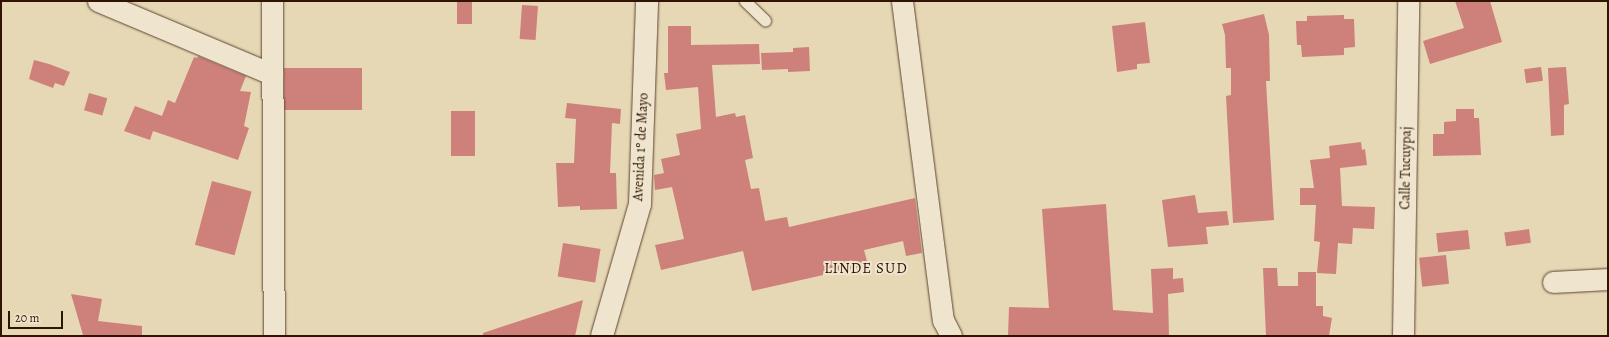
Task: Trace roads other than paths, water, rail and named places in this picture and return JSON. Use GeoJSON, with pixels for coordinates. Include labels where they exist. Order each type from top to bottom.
{"type":"FeatureCollection","features":[{"type":"Feature","properties":{"kind":"main road","name":"Avenida 1º de Mayo"},"geometry":{"type":"LineString","coordinates":[[602,336],[640,204],[647,1]]}},
{"type":"Feature","properties":{"kind":"street"},"geometry":{"type":"LineString","coordinates":[[98,1],[272,74]]}},
{"type":"Feature","properties":{"kind":"street"},"geometry":{"type":"LineString","coordinates":[[272,1],[274,336]]}},
{"type":"Feature","properties":{"kind":"street"},"geometry":{"type":"LineString","coordinates":[[902,1],[943,320],[951,336]]}},
{"type":"Feature","properties":{"kind":"street","name":"Calle Tucuypaj"},"geometry":{"type":"LineString","coordinates":[[1404,336],[1408,1]]}},
{"type":"Feature","properties":{"kind":"street"},"geometry":{"type":"LineString","coordinates":[[1553,282],[1608,279]]}},
{"type":"Feature","properties":{"kind":"lane"},"geometry":{"type":"LineString","coordinates":[[745,1],[765,20]]}},
{"type":"Feature","properties":{"kind":"district","name":"LINDE SUD"},"geometry":{"type":"Point","coordinates":[866,269]}}]}
